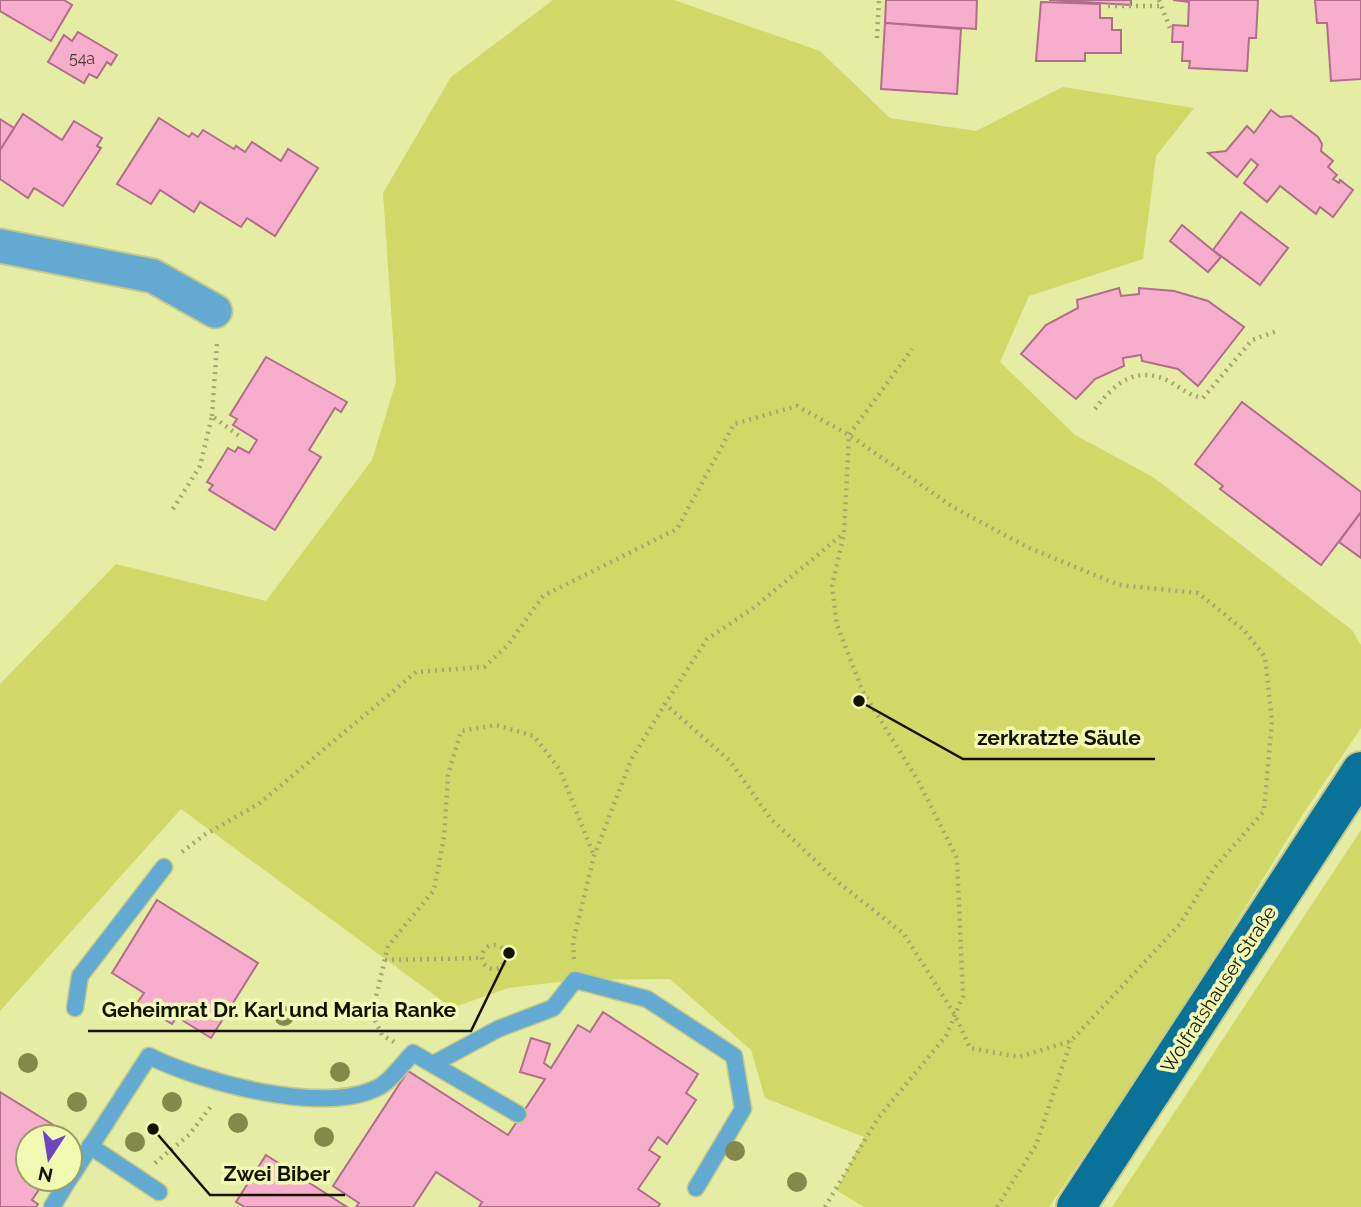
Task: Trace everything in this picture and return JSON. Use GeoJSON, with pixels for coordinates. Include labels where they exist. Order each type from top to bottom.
{"type":"FeatureCollection","features":[{"type":"Feature","properties":{"kind":"main road","name":"Wolfratshauser Straße"},"geometry":{"type":"LineString","coordinates":[[1076,1207],[1361,771]]}},
{"type":"Feature","properties":{"kind":"street"},"geometry":{"type":"LineString","coordinates":[[0,246],[153,276],[215,311]]}},
{"type":"Feature","properties":{"kind":"lane"},"geometry":{"type":"LineString","coordinates":[[75,1008],[80,976],[164,867]]}},
{"type":"Feature","properties":{"kind":"lane"},"geometry":{"type":"LineString","coordinates":[[433,1064],[498,1029],[553,1007],[575,980],[647,999],[734,1056],[743,1109],[696,1188]]}},
{"type":"Feature","properties":{"kind":"lane"},"geometry":{"type":"LineString","coordinates":[[84,1156],[149,1056],[177,1070],[228,1084],[299,1097],[350,1097],[381,1086],[413,1052],[517,1114]]}},
{"type":"Feature","properties":{"kind":"lane"},"geometry":{"type":"LineString","coordinates":[[90,1146],[159,1192]]}},
{"type":"Feature","properties":{"kind":"path"},"geometry":{"type":"LineString","coordinates":[[877,38],[879,0]]}},
{"type":"Feature","properties":{"kind":"path"},"geometry":{"type":"LineString","coordinates":[[1108,6],[1159,3],[1170,28]]}},
{"type":"Feature","properties":{"kind":"path"},"geometry":{"type":"LineString","coordinates":[[173,509],[200,466],[212,416],[218,362],[215,311]]}},
{"type":"Feature","properties":{"kind":"path"},"geometry":{"type":"LineString","coordinates":[[1095,409],[1113,386],[1129,376],[1150,373],[1190,396],[1203,398],[1252,340],[1277,331]]}},
{"type":"Feature","properties":{"kind":"path"},"geometry":{"type":"LineString","coordinates":[[825,1207],[878,1118],[946,1036],[963,996],[957,858],[917,779],[863,692],[837,625],[832,586],[844,534],[849,435],[912,349]]}},
{"type":"Feature","properties":{"kind":"path"},"geometry":{"type":"LineString","coordinates":[[164,867],[204,835],[260,803],[416,673],[484,667],[508,645],[543,596],[677,529],[734,424],[797,406],[849,435],[953,507],[1027,547],[1119,584],[1198,593],[1244,630],[1265,657],[1272,721],[1264,811],[1215,867],[1180,924],[1071,1041],[1035,1145],[997,1207]]}},
{"type":"Feature","properties":{"kind":"path"},"geometry":{"type":"LineString","coordinates":[[212,416],[242,438]]}},
{"type":"Feature","properties":{"kind":"path"},"geometry":{"type":"LineString","coordinates":[[575,980],[573,942],[594,856],[631,760],[707,639],[752,609],[844,534]]}},
{"type":"Feature","properties":{"kind":"path"},"geometry":{"type":"LineString","coordinates":[[665,704],[730,761],[771,819],[839,883],[904,934],[955,1016],[970,1048],[1019,1057],[1071,1041]]}},
{"type":"Feature","properties":{"kind":"path"},"geometry":{"type":"LineString","coordinates":[[413,1052],[382,1035],[372,1014],[388,946],[434,890],[444,837],[448,775],[461,731],[496,724],[534,736],[560,770],[577,819],[594,856]]}},
{"type":"Feature","properties":{"kind":"path"},"geometry":{"type":"LineString","coordinates":[[491,945],[502,947],[507,954],[503,965],[496,969],[485,965],[482,958],[484,950],[491,945]]}},
{"type":"Feature","properties":{"kind":"path"},"geometry":{"type":"LineString","coordinates":[[385,960],[482,958]]}},
{"type":"Feature","properties":{"kind":"path"},"geometry":{"type":"LineString","coordinates":[[125,1170],[149,1167],[171,1153],[189,1135],[228,1084]]}},
{"type":"Feature","properties":{"kind":"green space"},"geometry":{"type":"Polygon","coordinates":[[[553,0],[674,0],[820,51],[890,118],[976,131],[1063,87],[1194,108],[1156,156],[1143,259],[1029,296],[1000,362],[1075,435],[1153,477],[1352,630],[1361,645],[1361,728],[1303,814],[1164,1039],[1049,1207],[864,1207],[836,1190],[864,1137],[765,1098],[751,1050],[670,979],[575,980],[508,988],[452,1008],[181,809],[0,1011],[0,684],[116,564],[266,601],[372,460],[396,382],[383,193],[451,77],[553,0]]]}},
{"type":"Feature","properties":{"kind":"green space"},"geometry":{"type":"Polygon","coordinates":[[[1361,830],[1361,1207],[1112,1207],[1361,830]]]}},
{"type":"Feature","properties":{"kind":"building"},"geometry":{"type":"Polygon","coordinates":[[[0,0],[64,0],[72,5],[51,41],[0,11],[0,0]]]}},
{"type":"Feature","properties":{"kind":"building"},"geometry":{"type":"Polygon","coordinates":[[[886,0],[977,0],[976,29],[885,23],[886,0]]]}},
{"type":"Feature","properties":{"kind":"building"},"geometry":{"type":"Polygon","coordinates":[[[1049,0],[1131,0],[1131,5],[1049,0]]]}},
{"type":"Feature","properties":{"kind":"building"},"geometry":{"type":"Polygon","coordinates":[[[1173,0],[1258,0],[1256,38],[1249,38],[1247,71],[1189,68],[1190,61],[1182,61],[1183,42],[1172,42],[1173,25],[1188,26],[1189,2],[1173,0]]]}},
{"type":"Feature","properties":{"kind":"building"},"geometry":{"type":"Polygon","coordinates":[[[1315,0],[1361,0],[1361,79],[1331,81],[1327,23],[1317,23],[1315,0]]]}},
{"type":"Feature","properties":{"kind":"building"},"geometry":{"type":"Polygon","coordinates":[[[1041,2],[1100,4],[1100,18],[1112,18],[1112,30],[1121,30],[1121,53],[1085,53],[1085,61],[1036,61],[1041,2]]]}},
{"type":"Feature","properties":{"kind":"building"},"geometry":{"type":"Polygon","coordinates":[[[885,23],[961,29],[957,94],[881,89],[885,23]]]}},
{"type":"Feature","properties":{"kind":"building"},"geometry":{"type":"Polygon","coordinates":[[[78,32],[117,55],[111,65],[107,62],[97,78],[89,74],[84,83],[48,62],[64,35],[72,41],[78,32]]]}},
{"type":"Feature","properties":{"kind":"building"},"geometry":{"type":"Polygon","coordinates":[[[1271,110],[1280,117],[1291,116],[1318,137],[1322,144],[1321,151],[1333,161],[1328,167],[1337,175],[1333,179],[1339,183],[1340,180],[1353,190],[1333,217],[1320,207],[1316,214],[1280,186],[1267,202],[1244,183],[1258,165],[1251,159],[1237,177],[1208,153],[1226,151],[1247,126],[1254,133],[1271,110]]]}},
{"type":"Feature","properties":{"kind":"building"},"geometry":{"type":"Polygon","coordinates":[[[23,114],[62,140],[74,121],[102,138],[97,146],[101,148],[63,206],[34,188],[28,198],[0,179],[0,150],[23,114]]]}},
{"type":"Feature","properties":{"kind":"building"},"geometry":{"type":"Polygon","coordinates":[[[159,118],[189,137],[192,133],[198,137],[203,130],[234,149],[236,146],[245,152],[252,142],[281,161],[288,149],[318,168],[275,236],[247,218],[241,227],[200,202],[194,212],[160,190],[151,204],[117,184],[159,118]]]}},
{"type":"Feature","properties":{"kind":"building"},"geometry":{"type":"Polygon","coordinates":[[[0,119],[14,128],[0,150],[0,119]]]}},
{"type":"Feature","properties":{"kind":"building"},"geometry":{"type":"Polygon","coordinates":[[[1241,212],[1288,248],[1260,285],[1213,250],[1241,212]]]}},
{"type":"Feature","properties":{"kind":"building"},"geometry":{"type":"Polygon","coordinates":[[[1182,225],[1221,257],[1208,272],[1170,241],[1182,225]]]}},
{"type":"Feature","properties":{"kind":"building"},"geometry":{"type":"Polygon","coordinates":[[[1119,288],[1121,296],[1139,294],[1139,288],[1174,291],[1208,301],[1244,327],[1198,386],[1178,369],[1142,361],[1141,355],[1123,358],[1124,366],[1095,379],[1076,399],[1021,354],[1046,325],[1078,308],[1077,300],[1119,288]]]}},
{"type":"Feature","properties":{"kind":"building"},"geometry":{"type":"Polygon","coordinates":[[[266,357],[347,402],[341,412],[335,408],[309,450],[321,457],[275,530],[209,490],[213,485],[207,482],[228,448],[235,452],[238,447],[249,453],[257,440],[233,425],[237,419],[230,415],[266,357]]]}},
{"type":"Feature","properties":{"kind":"building"},"geometry":{"type":"Polygon","coordinates":[[[1242,402],[1361,492],[1361,512],[1321,565],[1220,489],[1223,486],[1195,464],[1242,402]]]}},
{"type":"Feature","properties":{"kind":"building"},"geometry":{"type":"Polygon","coordinates":[[[1361,512],[1361,558],[1339,542],[1361,512]]]}},
{"type":"Feature","properties":{"kind":"building"},"geometry":{"type":"Polygon","coordinates":[[[157,900],[258,963],[211,1038],[177,1017],[172,1024],[137,1003],[144,993],[112,973],[157,900]]]}},
{"type":"Feature","properties":{"kind":"building"},"geometry":{"type":"Polygon","coordinates":[[[603,1012],[698,1074],[686,1093],[696,1100],[667,1144],[658,1137],[649,1150],[660,1157],[638,1189],[660,1204],[658,1207],[479,1207],[482,1202],[436,1172],[413,1207],[356,1207],[359,1203],[333,1186],[408,1071],[508,1135],[545,1079],[520,1072],[531,1038],[550,1044],[544,1063],[551,1068],[578,1025],[590,1032],[603,1012]]]}},
{"type":"Feature","properties":{"kind":"building"},"geometry":{"type":"Polygon","coordinates":[[[0,1092],[50,1123],[14,1123],[14,1193],[37,1193],[32,1200],[38,1204],[36,1207],[0,1207],[0,1092]]]}},
{"type":"Feature","properties":{"kind":"building"},"geometry":{"type":"Polygon","coordinates":[[[266,1155],[347,1207],[245,1207],[236,1202],[266,1155]]]}},
{"type":"Feature","properties":{"kind":"place","name":"zerkratzte Säule"},"geometry":{"type":"Point","coordinates":[859,701]}},
{"type":"Feature","properties":{"kind":"place","name":"Geheimrat Dr. Karl und Maria Ranke"},"geometry":{"type":"Point","coordinates":[509,953]}},
{"type":"Feature","properties":{"kind":"place","name":"Zwei Biber"},"geometry":{"type":"Point","coordinates":[153,1129]}}]}
